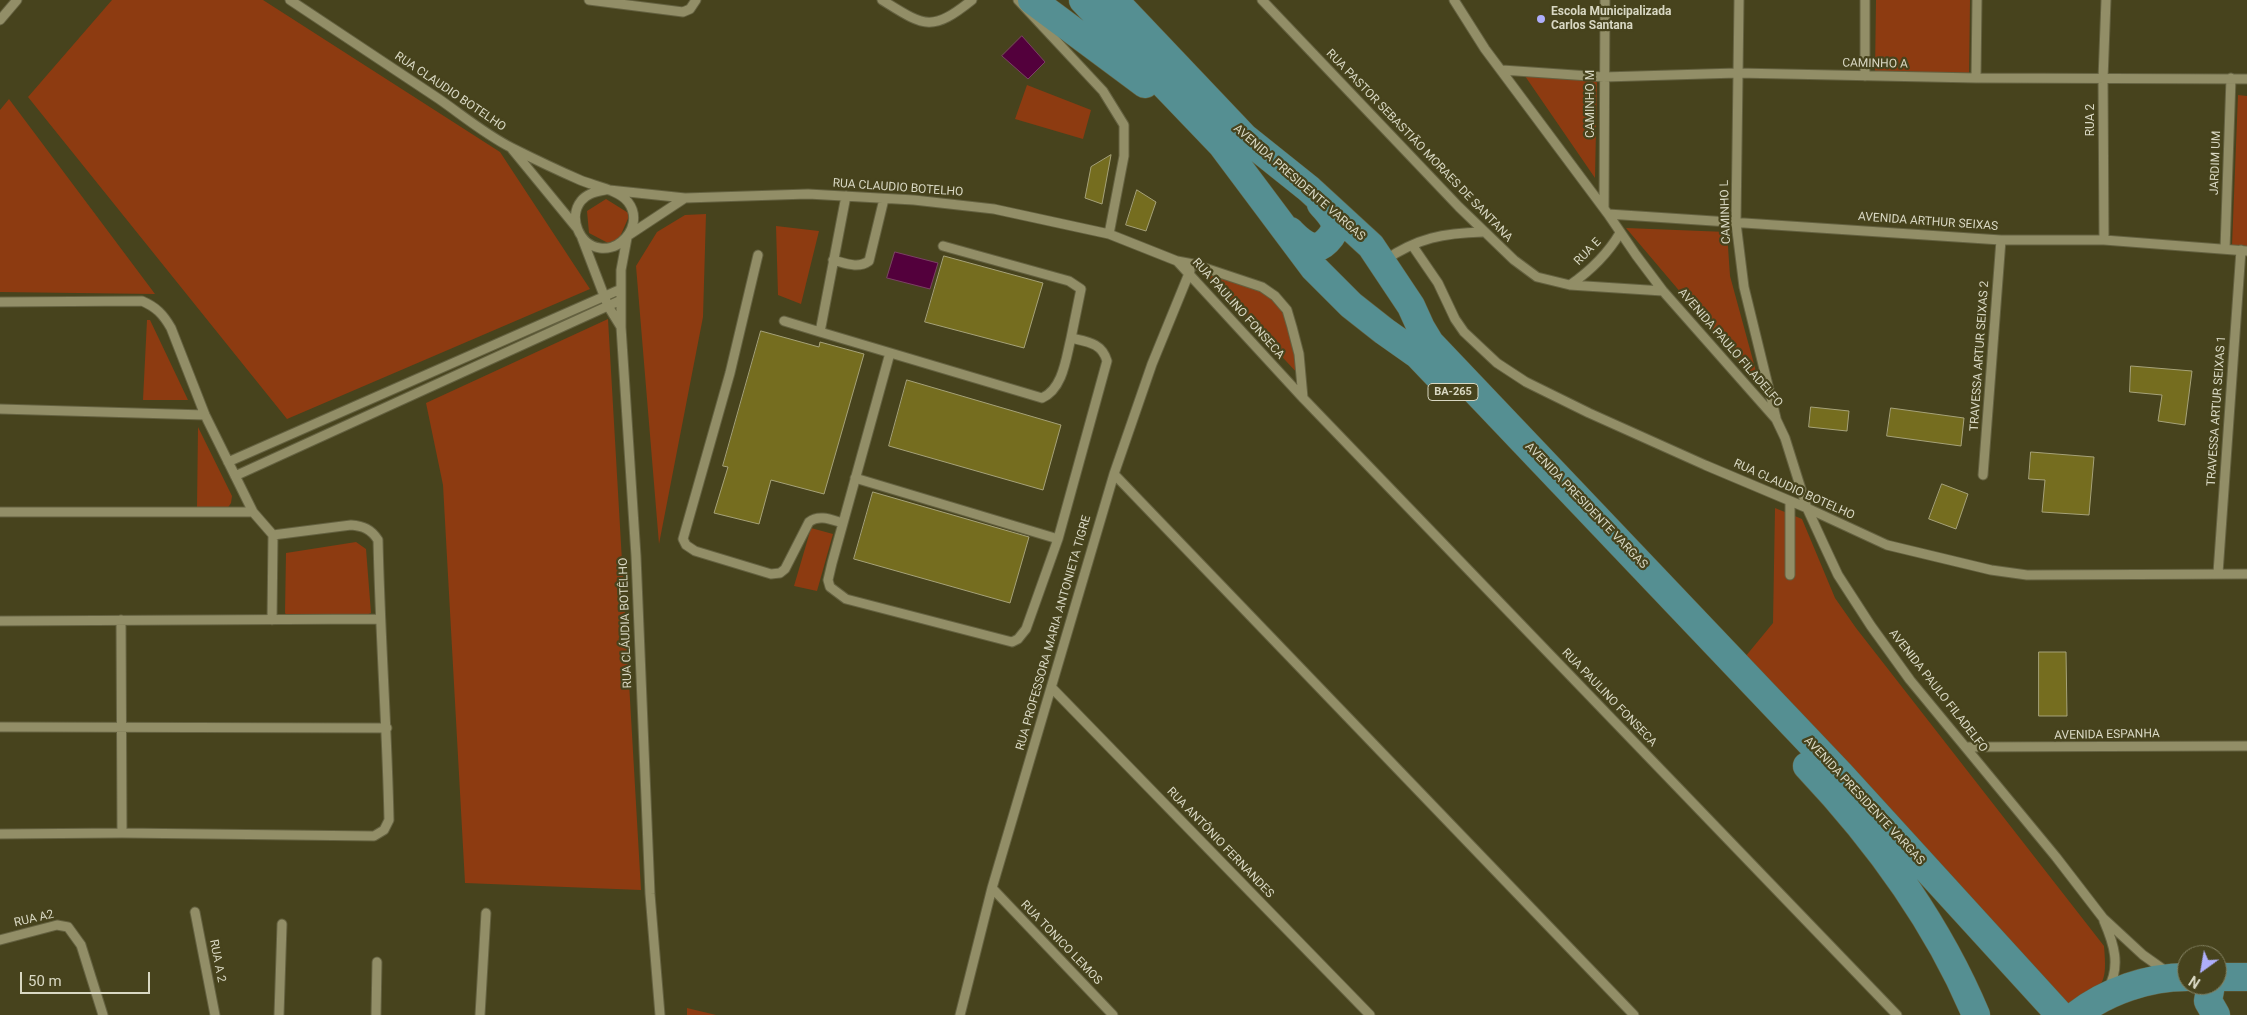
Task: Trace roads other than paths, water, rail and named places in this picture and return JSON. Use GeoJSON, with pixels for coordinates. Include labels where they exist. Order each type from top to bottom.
{"type":"FeatureCollection","features":[{"type":"Feature","properties":{"kind":"main road"},"geometry":{"type":"LineString","coordinates":[[1032,0],[1202,124]]}},
{"type":"Feature","properties":{"kind":"main road","name":"AVENIDA PRESIDENTE VARGAS"},"geometry":{"type":"LineString","coordinates":[[1083,0],[1202,124],[1250,182],[1314,268],[1351,305],[1418,355],[1826,786],[1885,860],[1923,912],[1963,985],[1976,1015]]}},
{"type":"Feature","properties":{"kind":"main road","name":"AVENIDA PRESIDENTE VARGAS"},"geometry":{"type":"LineString","coordinates":[[1114,0],[1244,138],[1309,189],[1371,246],[1383,261],[1411,306],[1430,343],[1840,774],[2060,1015]]}},
{"type":"Feature","properties":{"kind":"main road"},"geometry":{"type":"LineString","coordinates":[[1274,216],[1302,242],[1312,247],[1325,243],[1335,231],[1336,225],[1332,216],[1309,189]]}},
{"type":"Feature","properties":{"kind":"main road"},"geometry":{"type":"LineString","coordinates":[[2227,977],[2247,977]]}},
{"type":"Feature","properties":{"kind":"main road"},"geometry":{"type":"LineString","coordinates":[[2076,1015],[2102,999],[2137,985],[2177,978]]}},
{"type":"Feature","properties":{"kind":"main road"},"geometry":{"type":"LineString","coordinates":[[2209,995],[2208,1001],[2216,1015]]}},
{"type":"Feature","properties":{"kind":"street"},"geometry":{"type":"LineString","coordinates":[[0,20],[17,0]]}},
{"type":"Feature","properties":{"kind":"street","name":"RUA CLAUDIO BOTELHO"},"geometry":{"type":"LineString","coordinates":[[290,0],[510,147],[607,190],[684,198],[808,194],[994,209],[1109,234],[1177,260]]}},
{"type":"Feature","properties":{"kind":"street"},"geometry":{"type":"LineString","coordinates":[[588,0],[683,12],[690,10],[696,0]]}},
{"type":"Feature","properties":{"kind":"street"},"geometry":{"type":"LineString","coordinates":[[882,0],[913,19],[929,23],[952,16],[972,0]]}},
{"type":"Feature","properties":{"kind":"street"},"geometry":{"type":"LineString","coordinates":[[1018,0],[1103,91],[1124,125],[1124,156],[1109,234]]}},
{"type":"Feature","properties":{"kind":"street","name":"RUA PASTOR SEBASTIÃO MORAES DE SANTANA"},"geometry":{"type":"LineString","coordinates":[[1262,0],[1483,232],[1514,260],[1537,277],[1570,285],[1663,291]]}},
{"type":"Feature","properties":{"kind":"street","name":"AVENIDA PAULO FILADELFO"},"geometry":{"type":"LineString","coordinates":[[1454,0],[1485,49],[1663,291],[1776,419],[1785,438],[1807,508],[1838,575],[1871,626],[1910,680],[1967,747],[2103,918],[2150,960],[2177,975]]}},
{"type":"Feature","properties":{"kind":"street","name":"CAMINHO M"},"geometry":{"type":"LineString","coordinates":[[1605,0],[1606,211]]}},
{"type":"Feature","properties":{"kind":"street","name":"CAMINHO L"},"geometry":{"type":"LineString","coordinates":[[1739,0],[1736,223],[1744,287],[1776,419]]}},
{"type":"Feature","properties":{"kind":"street"},"geometry":{"type":"LineString","coordinates":[[1865,0],[1865,76]]}},
{"type":"Feature","properties":{"kind":"street"},"geometry":{"type":"LineString","coordinates":[[1976,78],[1977,0]]}},
{"type":"Feature","properties":{"kind":"street","name":"RUA 2"},"geometry":{"type":"LineString","coordinates":[[2104,240],[2103,79],[2106,0]]}},
{"type":"Feature","properties":{"kind":"street","name":"CAMINHO A"},"geometry":{"type":"LineString","coordinates":[[1502,70],[1604,77],[1737,73],[1976,78],[2247,78]]}},
{"type":"Feature","properties":{"kind":"street","name":"JARDIM UM"},"geometry":{"type":"LineString","coordinates":[[2225,249],[2231,78]]}},
{"type":"Feature","properties":{"kind":"street"},"geometry":{"type":"LineString","coordinates":[[510,147],[576,227],[582,238],[600,248],[610,248],[619,244],[684,198]]}},
{"type":"Feature","properties":{"kind":"street"},"geometry":{"type":"LineString","coordinates":[[576,227],[576,214],[581,201],[592,193],[607,190],[620,194],[630,207],[633,224],[628,236],[621,270],[621,327]]}},
{"type":"Feature","properties":{"kind":"street"},"geometry":{"type":"LineString","coordinates":[[820,332],[846,196]]}},
{"type":"Feature","properties":{"kind":"street"},"geometry":{"type":"LineString","coordinates":[[833,260],[856,266],[863,265],[869,261],[884,199]]}},
{"type":"Feature","properties":{"kind":"street","name":"AVENIDA ARTHUR SEIXAS"},"geometry":{"type":"LineString","coordinates":[[1606,211],[1736,223],[2001,240],[2104,240],[2244,251]]}},
{"type":"Feature","properties":{"kind":"street"},"geometry":{"type":"LineString","coordinates":[[1383,261],[1427,238],[1449,233],[1483,232]]}},
{"type":"Feature","properties":{"kind":"street","name":"RUA E"},"geometry":{"type":"LineString","coordinates":[[1570,285],[1590,270],[1604,256],[1620,233]]}},
{"type":"Feature","properties":{"kind":"street","name":"RUA CLÁUDIA BOTÊLHO"},"geometry":{"type":"LineString","coordinates":[[582,238],[608,306],[621,327],[636,556],[650,894],[660,1015]]}},
{"type":"Feature","properties":{"kind":"street","name":"TRAVESSA ARTUR SEIXAS 2"},"geometry":{"type":"LineString","coordinates":[[1983,475],[2001,240]]}},
{"type":"Feature","properties":{"kind":"street","name":"RUA CLAUDIO BOTELHO"},"geometry":{"type":"LineString","coordinates":[[1412,245],[1438,282],[1455,319],[1464,332],[1497,363],[1526,382],[1705,466],[1807,508],[1888,545],[1991,570],[2028,575],[2247,574]]}},
{"type":"Feature","properties":{"kind":"street"},"geometry":{"type":"LineString","coordinates":[[784,321],[1042,398],[1051,394],[1062,374],[1081,289],[1069,281],[943,246]]}},
{"type":"Feature","properties":{"kind":"street","name":"TRAVESSA ARTUR SEIXAS 1"},"geometry":{"type":"LineString","coordinates":[[2218,573],[2244,251]]}},
{"type":"Feature","properties":{"kind":"street"},"geometry":{"type":"LineString","coordinates":[[758,255],[730,372],[683,539],[686,545],[695,551],[771,574],[780,574],[785,569],[809,522],[814,518],[825,518],[843,523]]}},
{"type":"Feature","properties":{"kind":"street","name":"RUA PAULINO FONSECA"},"geometry":{"type":"LineString","coordinates":[[1177,260],[1262,287],[1275,296],[1287,310],[1299,354],[1303,398]]}},
{"type":"Feature","properties":{"kind":"street","name":"RUA PAULINO FONSECA"},"geometry":{"type":"LineString","coordinates":[[1177,260],[1303,398],[1897,1015]]}},
{"type":"Feature","properties":{"kind":"street","name":"RUA PROFESSORA MARIA ANTONIETA TIGRE"},"geometry":{"type":"LineString","coordinates":[[960,1015],[992,888],[1114,474],[1152,364],[1193,264]]}},
{"type":"Feature","properties":{"kind":"street"},"geometry":{"type":"LineString","coordinates":[[228,462],[621,289]]}},
{"type":"Feature","properties":{"kind":"street"},"geometry":{"type":"LineString","coordinates":[[235,476],[621,300]]}},
{"type":"Feature","properties":{"kind":"street"},"geometry":{"type":"LineString","coordinates":[[0,302],[142,301],[153,306],[164,315],[171,328],[205,415],[228,462],[253,512],[273,535],[272,620]]}},
{"type":"Feature","properties":{"kind":"street"},"geometry":{"type":"LineString","coordinates":[[890,353],[828,580],[830,587],[846,599],[1012,642],[1018,639],[1026,629],[1058,539],[1107,361],[1104,352],[1098,345],[1071,338]]}},
{"type":"Feature","properties":{"kind":"street"},"geometry":{"type":"LineString","coordinates":[[0,409],[205,415]]}},
{"type":"Feature","properties":{"kind":"street"},"geometry":{"type":"LineString","coordinates":[[1114,474],[1634,1015]]}},
{"type":"Feature","properties":{"kind":"street"},"geometry":{"type":"LineString","coordinates":[[855,478],[1058,539]]}},
{"type":"Feature","properties":{"kind":"street"},"geometry":{"type":"LineString","coordinates":[[1790,501],[1790,575]]}},
{"type":"Feature","properties":{"kind":"street"},"geometry":{"type":"LineString","coordinates":[[0,512],[253,512]]}},
{"type":"Feature","properties":{"kind":"street"},"geometry":{"type":"LineString","coordinates":[[0,834],[122,833],[374,836],[384,830],[389,820],[387,728],[380,619],[378,540],[373,532],[363,526],[351,525],[273,535]]}},
{"type":"Feature","properties":{"kind":"street"},"geometry":{"type":"LineString","coordinates":[[0,621],[380,619]]}},
{"type":"Feature","properties":{"kind":"street"},"geometry":{"type":"LineString","coordinates":[[121,620],[122,833]]}},
{"type":"Feature","properties":{"kind":"street","name":"RUA ANTÔNIO FERNANDES"},"geometry":{"type":"LineString","coordinates":[[1052,688],[1370,1015]]}},
{"type":"Feature","properties":{"kind":"street"},"geometry":{"type":"LineString","coordinates":[[0,727],[387,728]]}},
{"type":"Feature","properties":{"kind":"street","name":"AVENIDA ESPANHA"},"geometry":{"type":"LineString","coordinates":[[1967,747],[2247,746]]}},
{"type":"Feature","properties":{"kind":"street","name":"RUA TONICO LEMOS"},"geometry":{"type":"LineString","coordinates":[[992,888],[1113,1015]]}},
{"type":"Feature","properties":{"kind":"street","name":"RUA A 2"},"geometry":{"type":"LineString","coordinates":[[195,912],[215,1015]]}},
{"type":"Feature","properties":{"kind":"street"},"geometry":{"type":"LineString","coordinates":[[480,1015],[486,913]]}},
{"type":"Feature","properties":{"kind":"street","name":"AVENIDA PAULO FILADELFO"},"geometry":{"type":"LineString","coordinates":[[2102,999],[2112,982],[2116,966],[2114,948],[2103,918]]}},
{"type":"Feature","properties":{"kind":"street"},"geometry":{"type":"LineString","coordinates":[[278,1015],[282,924]]}},
{"type":"Feature","properties":{"kind":"street","name":"RUA A2"},"geometry":{"type":"LineString","coordinates":[[0,940],[57,925],[68,927],[80,945],[102,1015]]}},
{"type":"Feature","properties":{"kind":"street"},"geometry":{"type":"LineString","coordinates":[[376,1015],[377,962]]}},
{"type":"Feature","properties":{"kind":"place","name":"Escola Municipalizada Carlos Santana"},"geometry":{"type":"Point","coordinates":[1541,19]}}]}
